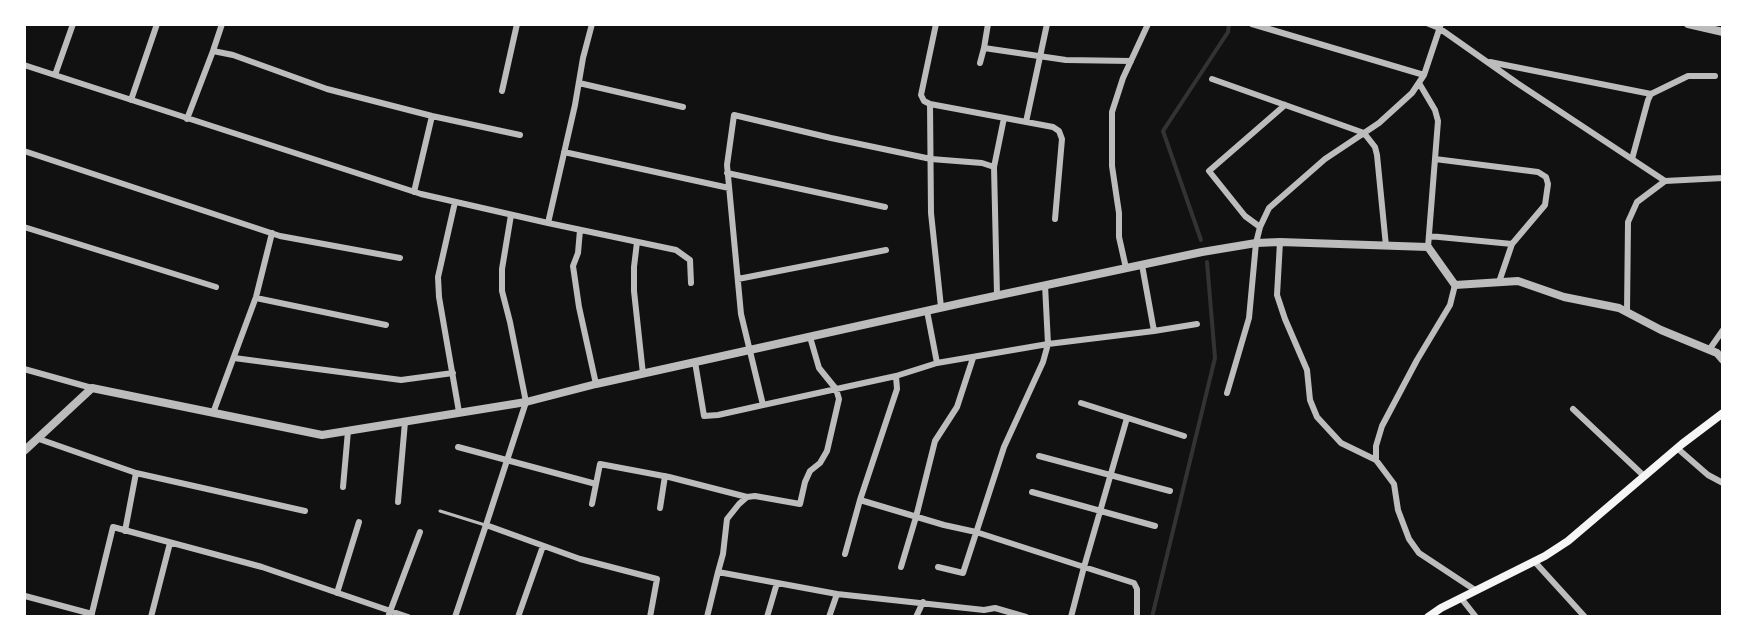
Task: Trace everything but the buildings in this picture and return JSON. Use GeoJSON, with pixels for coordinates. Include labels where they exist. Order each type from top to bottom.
{"type":"FeatureCollection","features":[{"type":"Feature","properties":{"kind":"main road"},"geometry":{"type":"LineString","coordinates":[[1428,617],[1568,541],[1677,448],[1723,413]]}},
{"type":"Feature","properties":{"kind":"street"},"geometry":{"type":"LineString","coordinates":[[55,75],[73,24]]}},
{"type":"Feature","properties":{"kind":"street"},"geometry":{"type":"LineString","coordinates":[[131,100],[157,24]]}},
{"type":"Feature","properties":{"kind":"street"},"geometry":{"type":"LineString","coordinates":[[187,119],[222,24]]}},
{"type":"Feature","properties":{"kind":"street"},"geometry":{"type":"LineString","coordinates":[[501,91],[517,24]]}},
{"type":"Feature","properties":{"kind":"street"},"geometry":{"type":"LineString","coordinates":[[548,223],[592,24]]}},
{"type":"Feature","properties":{"kind":"street"},"geometry":{"type":"LineString","coordinates":[[936,24],[921,95],[924,101],[1053,127],[1059,131],[1062,139],[1055,219]]}},
{"type":"Feature","properties":{"kind":"street"},"geometry":{"type":"LineString","coordinates":[[980,63],[988,24]]}},
{"type":"Feature","properties":{"kind":"street"},"geometry":{"type":"LineString","coordinates":[[1026,122],[1047,24]]}},
{"type":"Feature","properties":{"kind":"street"},"geometry":{"type":"LineString","coordinates":[[1126,268],[1119,237],[1119,213],[1112,166],[1112,112],[1148,24]]}},
{"type":"Feature","properties":{"kind":"street"},"geometry":{"type":"LineString","coordinates":[[1252,24],[1424,75]]}},
{"type":"Feature","properties":{"kind":"street"},"geometry":{"type":"LineString","coordinates":[[1429,24],[1440,26],[1486,61],[1665,181]]}},
{"type":"Feature","properties":{"kind":"street"},"geometry":{"type":"LineString","coordinates":[[1688,24],[1723,32]]}},
{"type":"Feature","properties":{"kind":"street"},"geometry":{"type":"LineString","coordinates":[[1227,393],[1249,318],[1256,243],[1260,227],[1269,208],[1324,159],[1379,123],[1412,93],[1424,75],[1440,26]]}},
{"type":"Feature","properties":{"kind":"street"},"geometry":{"type":"LineString","coordinates":[[984,48],[1096,62],[1131,61]]}},
{"type":"Feature","properties":{"kind":"street"},"geometry":{"type":"LineString","coordinates":[[213,51],[233,55],[327,89],[432,116],[520,135]]}},
{"type":"Feature","properties":{"kind":"street"},"geometry":{"type":"LineString","coordinates":[[1486,61],[1651,94],[1688,76],[1715,76]]}},
{"type":"Feature","properties":{"kind":"street"},"geometry":{"type":"LineString","coordinates":[[24,65],[414,192],[676,250],[690,260],[691,283]]}},
{"type":"Feature","properties":{"kind":"street"},"geometry":{"type":"LineString","coordinates":[[1212,80],[1364,133],[1375,147],[1377,155],[1386,246]]}},
{"type":"Feature","properties":{"kind":"street"},"geometry":{"type":"LineString","coordinates":[[579,83],[683,107]]}},
{"type":"Feature","properties":{"kind":"street"},"geometry":{"type":"LineString","coordinates":[[1376,460],[1376,446],[1382,426],[1417,360],[1450,305],[1455,285],[1428,247],[1438,121],[1435,110],[1419,83]]}},
{"type":"Feature","properties":{"kind":"street"},"geometry":{"type":"LineString","coordinates":[[1632,159],[1651,94]]}},
{"type":"Feature","properties":{"kind":"street"},"geometry":{"type":"LineString","coordinates":[[930,104],[931,213],[941,307]]}},
{"type":"Feature","properties":{"kind":"street"},"geometry":{"type":"LineString","coordinates":[[1260,227],[1245,216],[1209,171],[1285,105]]}},
{"type":"Feature","properties":{"kind":"street"},"geometry":{"type":"LineString","coordinates":[[763,405],[741,314],[726,165],[734,115],[931,159],[982,163],[994,167]]}},
{"type":"Feature","properties":{"kind":"street"},"geometry":{"type":"LineString","coordinates":[[414,192],[432,116]]}},
{"type":"Feature","properties":{"kind":"street"},"geometry":{"type":"LineString","coordinates":[[998,295],[994,167],[1005,118]]}},
{"type":"Feature","properties":{"kind":"street"},"geometry":{"type":"LineString","coordinates":[[24,151],[272,233],[400,258]]}},
{"type":"Feature","properties":{"kind":"street"},"geometry":{"type":"LineString","coordinates":[[564,152],[729,188]]}},
{"type":"Feature","properties":{"kind":"street"},"geometry":{"type":"LineString","coordinates":[[1435,159],[1538,172],[1546,177],[1548,184],[1545,205],[1512,244],[1499,282]]}},
{"type":"Feature","properties":{"kind":"street"},"geometry":{"type":"LineString","coordinates":[[727,173],[885,207]]}},
{"type":"Feature","properties":{"kind":"street"},"geometry":{"type":"LineString","coordinates":[[1627,312],[1628,222],[1637,202],[1665,181],[1723,178]]}},
{"type":"Feature","properties":{"kind":"street"},"geometry":{"type":"LineString","coordinates":[[455,202],[438,277],[439,297],[459,412]]}},
{"type":"Feature","properties":{"kind":"street"},"geometry":{"type":"LineString","coordinates":[[455,617],[526,402],[502,291],[502,269],[511,215]]}},
{"type":"Feature","properties":{"kind":"street"},"geometry":{"type":"LineString","coordinates":[[24,227],[216,287]]}},
{"type":"Feature","properties":{"kind":"street"},"geometry":{"type":"LineString","coordinates":[[580,230],[579,253],[573,266],[579,307],[596,384]]}},
{"type":"Feature","properties":{"kind":"street"},"geometry":{"type":"LineString","coordinates":[[213,413],[256,298],[272,233]]}},
{"type":"Feature","properties":{"kind":"street"},"geometry":{"type":"LineString","coordinates":[[1429,236],[1512,244]]}},
{"type":"Feature","properties":{"kind":"street"},"geometry":{"type":"LineString","coordinates":[[637,242],[634,291],[643,374]]}},
{"type":"Feature","properties":{"kind":"street"},"geometry":{"type":"LineString","coordinates":[[1280,242],[1277,295],[1307,370],[1310,399],[1317,417],[1341,443],[1376,460],[1394,484],[1398,510],[1409,539],[1419,553],[1475,590]]}},
{"type":"Feature","properties":{"kind":"street"},"geometry":{"type":"LineString","coordinates":[[24,369],[92,388],[322,435],[526,402],[596,384],[941,307],[1256,243],[1428,247]]}},
{"type":"Feature","properties":{"kind":"street"},"geometry":{"type":"LineString","coordinates":[[738,279],[886,250]]}},
{"type":"Feature","properties":{"kind":"street"},"geometry":{"type":"LineString","coordinates":[[1142,265],[1154,331]]}},
{"type":"Feature","properties":{"kind":"street"},"geometry":{"type":"LineString","coordinates":[[1455,285],[1518,281],[1564,297],[1619,308],[1661,330],[1709,350],[1723,360]]}},
{"type":"Feature","properties":{"kind":"street"},"geometry":{"type":"LineString","coordinates":[[938,567],[963,573],[1004,447],[1043,362],[1048,344],[1045,285]]}},
{"type":"Feature","properties":{"kind":"street"},"geometry":{"type":"LineString","coordinates":[[256,298],[386,326]]}},
{"type":"Feature","properties":{"kind":"street"},"geometry":{"type":"LineString","coordinates":[[927,311],[938,363]]}},
{"type":"Feature","properties":{"kind":"street"},"geometry":{"type":"LineString","coordinates":[[696,362],[704,416],[718,415],[896,376],[938,363],[1048,344],[1197,324]]}},
{"type":"Feature","properties":{"kind":"street"},"geometry":{"type":"LineString","coordinates":[[1709,350],[1723,330]]}},
{"type":"Feature","properties":{"kind":"street"},"geometry":{"type":"LineString","coordinates":[[592,504],[600,464],[665,476],[747,497],[755,496],[800,504],[810,471],[820,463],[827,451],[839,399],[836,389],[819,368],[810,337]]}},
{"type":"Feature","properties":{"kind":"street"},"geometry":{"type":"LineString","coordinates":[[234,358],[401,380],[453,374]]}},
{"type":"Feature","properties":{"kind":"street"},"geometry":{"type":"LineString","coordinates":[[901,567],[935,441],[957,407],[973,358]]}},
{"type":"Feature","properties":{"kind":"street"},"geometry":{"type":"LineString","coordinates":[[845,554],[860,500],[897,389],[896,376]]}},
{"type":"Feature","properties":{"kind":"street"},"geometry":{"type":"LineString","coordinates":[[24,451],[92,388]]}},
{"type":"Feature","properties":{"kind":"street"},"geometry":{"type":"LineString","coordinates":[[1080,403],[1184,436]]}},
{"type":"Feature","properties":{"kind":"street"},"geometry":{"type":"LineString","coordinates":[[1573,409],[1644,476]]}},
{"type":"Feature","properties":{"kind":"street"},"geometry":{"type":"LineString","coordinates":[[1071,617],[1127,418]]}},
{"type":"Feature","properties":{"kind":"street"},"geometry":{"type":"LineString","coordinates":[[398,502],[405,422]]}},
{"type":"Feature","properties":{"kind":"street"},"geometry":{"type":"LineString","coordinates":[[343,487],[348,431]]}},
{"type":"Feature","properties":{"kind":"street"},"geometry":{"type":"LineString","coordinates":[[39,439],[136,472],[305,511]]}},
{"type":"Feature","properties":{"kind":"street"},"geometry":{"type":"LineString","coordinates":[[458,447],[596,484]]}},
{"type":"Feature","properties":{"kind":"street"},"geometry":{"type":"LineString","coordinates":[[1677,448],[1708,475],[1723,483]]}},
{"type":"Feature","properties":{"kind":"street"},"geometry":{"type":"LineString","coordinates":[[1039,456],[1170,491]]}},
{"type":"Feature","properties":{"kind":"street"},"geometry":{"type":"LineString","coordinates":[[125,531],[136,472]]}},
{"type":"Feature","properties":{"kind":"street"},"geometry":{"type":"LineString","coordinates":[[660,508],[665,476]]}},
{"type":"Feature","properties":{"kind":"street"},"geometry":{"type":"LineString","coordinates":[[1032,492],[1155,526]]}},
{"type":"Feature","properties":{"kind":"street"},"geometry":{"type":"LineString","coordinates":[[706,617],[723,554],[727,519],[747,497]]}},
{"type":"Feature","properties":{"kind":"street"},"geometry":{"type":"LineString","coordinates":[[860,500],[976,532],[1134,583],[1137,589],[1137,617]]}},
{"type":"Feature","properties":{"kind":"street"},"geometry":{"type":"LineString","coordinates":[[337,593],[359,522]]}},
{"type":"Feature","properties":{"kind":"street"},"geometry":{"type":"LineString","coordinates":[[486,525],[580,559],[657,579],[650,617]]}},
{"type":"Feature","properties":{"kind":"street"},"geometry":{"type":"LineString","coordinates":[[25,596],[91,615],[113,527],[262,567],[389,614],[408,617]]}},
{"type":"Feature","properties":{"kind":"street"},"geometry":{"type":"LineString","coordinates":[[389,614],[420,532]]}},
{"type":"Feature","properties":{"kind":"street"},"geometry":{"type":"LineString","coordinates":[[151,617],[170,543]]}},
{"type":"Feature","properties":{"kind":"street"},"geometry":{"type":"LineString","coordinates":[[518,617],[543,546]]}},
{"type":"Feature","properties":{"kind":"street"},"geometry":{"type":"LineString","coordinates":[[1534,561],[1584,617]]}},
{"type":"Feature","properties":{"kind":"street"},"geometry":{"type":"LineString","coordinates":[[718,572],[837,594],[984,610],[995,608],[1026,617]]}},
{"type":"Feature","properties":{"kind":"street"},"geometry":{"type":"LineString","coordinates":[[767,617],[777,583]]}},
{"type":"Feature","properties":{"kind":"street"},"geometry":{"type":"LineString","coordinates":[[829,617],[837,594]]}},
{"type":"Feature","properties":{"kind":"street"},"geometry":{"type":"LineString","coordinates":[[1461,598],[1476,617]]}},
{"type":"Feature","properties":{"kind":"street"},"geometry":{"type":"LineString","coordinates":[[916,617],[923,602]]}},
{"type":"Feature","properties":{"kind":"street"},"geometry":{"type":"LineString","coordinates":[[988,617],[991,609]]}},
{"type":"Feature","properties":{"kind":"lane"},"geometry":{"type":"LineString","coordinates":[[440,512],[486,525]]}},
{"type":"Feature","properties":{"kind":"waterway"},"geometry":{"type":"LineString","coordinates":[[1201,240],[1163,131],[1228,32],[1229,24]]}},
{"type":"Feature","properties":{"kind":"waterway"},"geometry":{"type":"LineString","coordinates":[[1152,617],[1215,358],[1207,262]]}}]}
